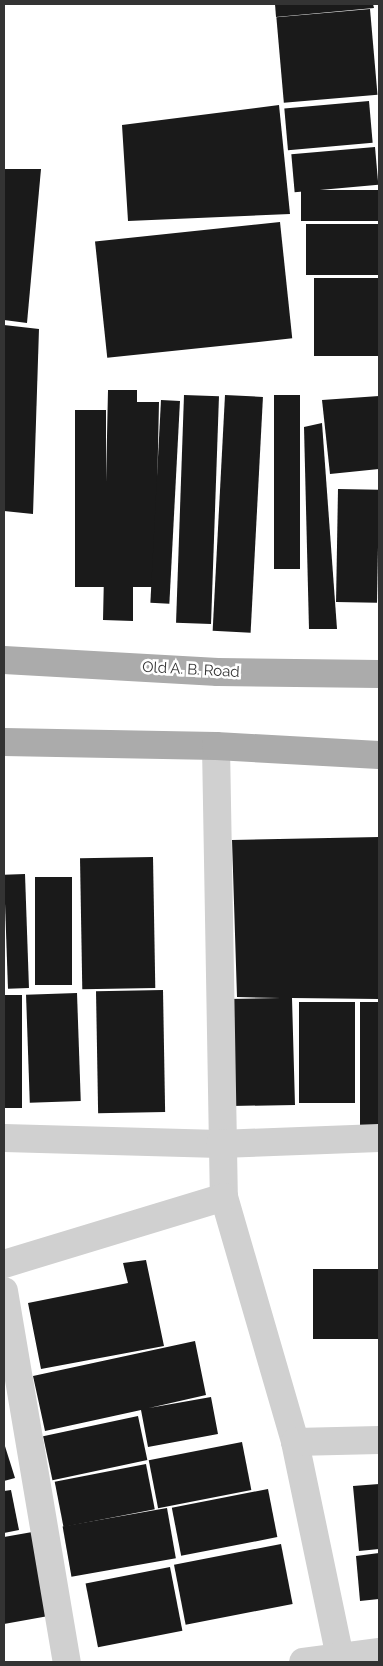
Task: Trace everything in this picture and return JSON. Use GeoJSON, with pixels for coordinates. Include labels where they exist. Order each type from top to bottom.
{"type":"FeatureCollection","features":[{"type":"Feature","properties":{"kind":"main road","name":"Old A. B. Road"},"geometry":{"type":"LineString","coordinates":[[4,660],[218,672],[379,674]]}},
{"type":"Feature","properties":{"kind":"main road"},"geometry":{"type":"LineString","coordinates":[[4,742],[216,746],[379,755]]}},
{"type":"Feature","properties":{"kind":"street"},"geometry":{"type":"LineString","coordinates":[[216,746],[220,1144],[224,1197],[295,1442],[341,1660]]}},
{"type":"Feature","properties":{"kind":"street"},"geometry":{"type":"LineString","coordinates":[[4,1138],[220,1144],[379,1138]]}},
{"type":"Feature","properties":{"kind":"street"},"geometry":{"type":"LineString","coordinates":[[4,1264],[224,1197]]}},
{"type":"Feature","properties":{"kind":"street"},"geometry":{"type":"LineString","coordinates":[[4,1291],[66,1662]]}},
{"type":"Feature","properties":{"kind":"street"},"geometry":{"type":"LineString","coordinates":[[295,1442],[379,1440]]}},
{"type":"Feature","properties":{"kind":"street"},"geometry":{"type":"LineString","coordinates":[[303,1662],[341,1660],[379,1652]]}},
{"type":"Feature","properties":{"kind":"building"},"geometry":{"type":"Polygon","coordinates":[[[275,4],[373,4],[374,8],[276,17],[275,4]]]}},
{"type":"Feature","properties":{"kind":"building"},"geometry":{"type":"Polygon","coordinates":[[[370,9],[377,95],[284,103],[276,17],[370,9]]]}},
{"type":"Feature","properties":{"kind":"building"},"geometry":{"type":"Polygon","coordinates":[[[369,101],[373,143],[288,150],[284,108],[369,101]]]}},
{"type":"Feature","properties":{"kind":"building"},"geometry":{"type":"Polygon","coordinates":[[[279,105],[290,214],[128,221],[122,125],[279,105]]]}},
{"type":"Feature","properties":{"kind":"building"},"geometry":{"type":"Polygon","coordinates":[[[375,147],[378,185],[295,192],[291,154],[375,147]]]}},
{"type":"Feature","properties":{"kind":"building"},"geometry":{"type":"Polygon","coordinates":[[[4,169],[41,169],[27,323],[4,320],[4,169]]]}},
{"type":"Feature","properties":{"kind":"building"},"geometry":{"type":"Polygon","coordinates":[[[301,190],[379,190],[379,221],[301,221],[301,190]]]}},
{"type":"Feature","properties":{"kind":"building"},"geometry":{"type":"Polygon","coordinates":[[[280,222],[292,338],[107,358],[95,241],[280,222]]]}},
{"type":"Feature","properties":{"kind":"building"},"geometry":{"type":"Polygon","coordinates":[[[306,224],[379,224],[379,275],[306,275],[306,224]]]}},
{"type":"Feature","properties":{"kind":"building"},"geometry":{"type":"Polygon","coordinates":[[[314,278],[379,278],[379,356],[314,356],[314,278]]]}},
{"type":"Feature","properties":{"kind":"building"},"geometry":{"type":"Polygon","coordinates":[[[4,325],[39,329],[33,514],[4,511],[4,325]]]}},
{"type":"Feature","properties":{"kind":"building"},"geometry":{"type":"Polygon","coordinates":[[[108,390],[137,390],[137,402],[159,402],[155,587],[133,587],[133,621],[103,620],[108,390]]]}},
{"type":"Feature","properties":{"kind":"building"},"geometry":{"type":"Polygon","coordinates":[[[184,395],[219,396],[211,624],[176,623],[184,395]]]}},
{"type":"Feature","properties":{"kind":"building"},"geometry":{"type":"Polygon","coordinates":[[[225,395],[263,397],[251,633],[213,631],[225,395]]]}},
{"type":"Feature","properties":{"kind":"building"},"geometry":{"type":"Polygon","coordinates":[[[274,395],[300,395],[300,569],[274,569],[274,395]]]}},
{"type":"Feature","properties":{"kind":"building"},"geometry":{"type":"Polygon","coordinates":[[[379,396],[379,469],[330,474],[322,400],[379,396]]]}},
{"type":"Feature","properties":{"kind":"building"},"geometry":{"type":"Polygon","coordinates":[[[161,400],[180,401],[169,604],[150,603],[161,400]]]}},
{"type":"Feature","properties":{"kind":"building"},"geometry":{"type":"Polygon","coordinates":[[[75,410],[106,410],[106,587],[75,587],[75,410]]]}},
{"type":"Feature","properties":{"kind":"building"},"geometry":{"type":"Polygon","coordinates":[[[322,423],[337,629],[309,629],[304,427],[322,423]]]}},
{"type":"Feature","properties":{"kind":"building"},"geometry":{"type":"Polygon","coordinates":[[[338,489],[379,490],[377,603],[336,602],[338,489]]]}},
{"type":"Feature","properties":{"kind":"building"},"geometry":{"type":"Polygon","coordinates":[[[379,837],[379,999],[292,998],[295,1105],[231,1106],[229,999],[281,998],[237,997],[232,840],[379,837]]]}},
{"type":"Feature","properties":{"kind":"building"},"geometry":{"type":"Polygon","coordinates":[[[153,857],[155,988],[82,989],[80,858],[153,857]]]}},
{"type":"Feature","properties":{"kind":"building"},"geometry":{"type":"Polygon","coordinates":[[[25,874],[29,988],[8,989],[4,875],[25,874]]]}},
{"type":"Feature","properties":{"kind":"building"},"geometry":{"type":"Polygon","coordinates":[[[35,877],[72,877],[72,985],[35,985],[35,877]]]}},
{"type":"Feature","properties":{"kind":"building"},"geometry":{"type":"Polygon","coordinates":[[[163,990],[165,1112],[98,1113],[96,991],[163,990]]]}},
{"type":"Feature","properties":{"kind":"building"},"geometry":{"type":"Polygon","coordinates":[[[77,993],[81,1101],[30,1103],[26,995],[77,993]]]}},
{"type":"Feature","properties":{"kind":"building"},"geometry":{"type":"Polygon","coordinates":[[[4,995],[22,995],[22,1108],[4,1108],[4,995]]]}},
{"type":"Feature","properties":{"kind":"building"},"geometry":{"type":"Polygon","coordinates":[[[299,1002],[355,1002],[355,1103],[299,1103],[299,1002]]]}},
{"type":"Feature","properties":{"kind":"building"},"geometry":{"type":"Polygon","coordinates":[[[360,1002],[379,1002],[379,1126],[360,1126],[360,1002]]]}},
{"type":"Feature","properties":{"kind":"building"},"geometry":{"type":"Polygon","coordinates":[[[146,1260],[164,1346],[41,1369],[28,1303],[128,1283],[123,1263],[146,1260]]]}},
{"type":"Feature","properties":{"kind":"building"},"geometry":{"type":"Polygon","coordinates":[[[313,1269],[379,1269],[379,1339],[313,1339],[313,1269]]]}},
{"type":"Feature","properties":{"kind":"building"},"geometry":{"type":"Polygon","coordinates":[[[195,1341],[206,1395],[149,1408],[211,1397],[218,1434],[148,1447],[141,1410],[45,1431],[33,1376],[195,1341]]]}},
{"type":"Feature","properties":{"kind":"building"},"geometry":{"type":"Polygon","coordinates":[[[138,1416],[147,1460],[52,1480],[43,1436],[138,1416]]]}},
{"type":"Feature","properties":{"kind":"building"},"geometry":{"type":"Polygon","coordinates":[[[242,1442],[251,1490],[158,1508],[149,1460],[242,1442]]]}},
{"type":"Feature","properties":{"kind":"building"},"geometry":{"type":"Polygon","coordinates":[[[4,1443],[15,1478],[4,1481],[4,1443]]]}},
{"type":"Feature","properties":{"kind":"building"},"geometry":{"type":"Polygon","coordinates":[[[146,1464],[155,1509],[63,1527],[55,1482],[146,1464]]]}},
{"type":"Feature","properties":{"kind":"building"},"geometry":{"type":"Polygon","coordinates":[[[379,1484],[379,1549],[359,1551],[353,1486],[379,1484]]]}},
{"type":"Feature","properties":{"kind":"building"},"geometry":{"type":"Polygon","coordinates":[[[268,1489],[277,1537],[181,1556],[172,1508],[268,1489]]]}},
{"type":"Feature","properties":{"kind":"building"},"geometry":{"type":"Polygon","coordinates":[[[11,1490],[19,1530],[4,1533],[4,1491],[11,1490]]]}},
{"type":"Feature","properties":{"kind":"building"},"geometry":{"type":"Polygon","coordinates":[[[167,1508],[176,1558],[71,1577],[63,1526],[167,1508]]]}},
{"type":"Feature","properties":{"kind":"building"},"geometry":{"type":"Polygon","coordinates":[[[38,1531],[54,1615],[4,1624],[4,1537],[38,1531]]]}},
{"type":"Feature","properties":{"kind":"building"},"geometry":{"type":"Polygon","coordinates":[[[281,1544],[293,1604],[186,1625],[174,1565],[281,1544]]]}},
{"type":"Feature","properties":{"kind":"building"},"geometry":{"type":"Polygon","coordinates":[[[379,1553],[379,1599],[360,1601],[356,1556],[379,1553]]]}},
{"type":"Feature","properties":{"kind":"building"},"geometry":{"type":"Polygon","coordinates":[[[170,1567],[182,1631],[98,1647],[86,1583],[170,1567]]]}}]}
